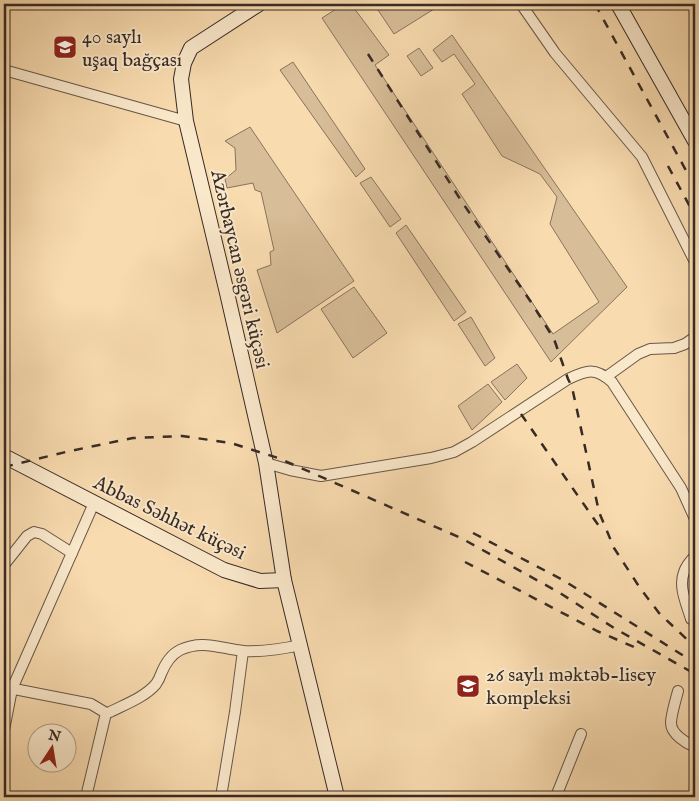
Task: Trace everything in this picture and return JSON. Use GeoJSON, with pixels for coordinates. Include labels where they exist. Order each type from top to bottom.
{"type":"FeatureCollection","features":[{"type":"Feature","properties":{"kind":"main road","name":"Azərbaycan əsgəri küçəsi"},"geometry":{"type":"LineString","coordinates":[[259,4],[191,48],[184,63],[181,79],[186,121],[266,463],[284,580]]}},
{"type":"Feature","properties":{"kind":"main road"},"geometry":{"type":"LineString","coordinates":[[618,4],[695,141]]}},
{"type":"Feature","properties":{"kind":"main road","name":"Abbas Səhhət küçəsi"},"geometry":{"type":"LineString","coordinates":[[4,456],[224,570],[260,581],[284,580]]}},
{"type":"Feature","properties":{"kind":"main road"},"geometry":{"type":"LineString","coordinates":[[284,580],[337,797]]}},
{"type":"Feature","properties":{"kind":"street"},"geometry":{"type":"LineString","coordinates":[[521,4],[555,53],[642,157],[695,262]]}},
{"type":"Feature","properties":{"kind":"street"},"geometry":{"type":"LineString","coordinates":[[4,70],[186,121]]}},
{"type":"Feature","properties":{"kind":"street"},"geometry":{"type":"LineString","coordinates":[[606,377],[638,354],[650,349],[674,348],[685,344],[695,337]]}},
{"type":"Feature","properties":{"kind":"street"},"geometry":{"type":"LineString","coordinates":[[266,463],[321,476],[431,458],[454,452],[574,376],[582,372],[595,372],[603,374],[612,382],[681,488],[695,519]]}},
{"type":"Feature","properties":{"kind":"street"},"geometry":{"type":"LineString","coordinates":[[4,730],[8,688],[94,503]]}},
{"type":"Feature","properties":{"kind":"street"},"geometry":{"type":"LineString","coordinates":[[4,564],[27,536],[34,532],[42,534],[72,553]]}},
{"type":"Feature","properties":{"kind":"street"},"geometry":{"type":"LineString","coordinates":[[691,619],[683,593],[682,582],[684,570],[695,556]]}},
{"type":"Feature","properties":{"kind":"street"},"geometry":{"type":"LineString","coordinates":[[8,688],[90,704],[106,713],[143,695],[157,683],[171,656],[180,650],[207,644],[242,651],[276,650],[301,645]]}},
{"type":"Feature","properties":{"kind":"street"},"geometry":{"type":"LineString","coordinates":[[221,797],[235,712],[242,651]]}},
{"type":"Feature","properties":{"kind":"street"},"geometry":{"type":"LineString","coordinates":[[678,691],[671,723],[673,730],[695,748]]}},
{"type":"Feature","properties":{"kind":"street"},"geometry":{"type":"LineString","coordinates":[[86,797],[106,713]]}},
{"type":"Feature","properties":{"kind":"street"},"geometry":{"type":"LineString","coordinates":[[557,797],[581,734]]}},
{"type":"Feature","properties":{"kind":"shaded area"},"geometry":{"type":"Polygon","coordinates":[[[344,4],[351,4],[389,55],[375,65],[553,334],[599,302],[550,224],[557,197],[540,174],[502,156],[462,94],[475,84],[454,54],[442,62],[433,50],[452,35],[627,287],[551,362],[322,18],[344,4]]]}},
{"type":"Feature","properties":{"kind":"shaded area"},"geometry":{"type":"Polygon","coordinates":[[[374,4],[431,4],[434,9],[394,34],[374,4]]]}},
{"type":"Feature","properties":{"kind":"shaded area"},"geometry":{"type":"Polygon","coordinates":[[[419,48],[433,68],[421,76],[407,56],[419,48]]]}},
{"type":"Feature","properties":{"kind":"shaded area"},"geometry":{"type":"Polygon","coordinates":[[[293,62],[365,169],[356,177],[280,70],[293,62]]]}},
{"type":"Feature","properties":{"kind":"shaded area"},"geometry":{"type":"Polygon","coordinates":[[[250,127],[354,281],[277,333],[257,270],[271,265],[270,252],[274,250],[261,192],[255,190],[253,183],[227,188],[225,179],[236,170],[235,148],[225,141],[250,127]]]}},
{"type":"Feature","properties":{"kind":"shaded area"},"geometry":{"type":"Polygon","coordinates":[[[371,177],[401,219],[390,227],[360,183],[371,177]]]}},
{"type":"Feature","properties":{"kind":"shaded area"},"geometry":{"type":"Polygon","coordinates":[[[406,225],[466,312],[454,321],[396,233],[406,225]]]}},
{"type":"Feature","properties":{"kind":"shaded area"},"geometry":{"type":"Polygon","coordinates":[[[354,287],[387,333],[353,358],[321,309],[354,287]]]}},
{"type":"Feature","properties":{"kind":"shaded area"},"geometry":{"type":"Polygon","coordinates":[[[471,317],[495,358],[485,366],[458,324],[471,317]]]}},
{"type":"Feature","properties":{"kind":"shaded area"},"geometry":{"type":"Polygon","coordinates":[[[517,364],[527,378],[505,400],[491,382],[517,364]]]}},
{"type":"Feature","properties":{"kind":"shaded area"},"geometry":{"type":"Polygon","coordinates":[[[488,384],[502,402],[472,430],[458,406],[488,384]]]}},
{"type":"Feature","properties":{"kind":"railway"},"geometry":{"type":"LineString","coordinates":[[595,4],[695,187]]}},
{"type":"Feature","properties":{"kind":"railway"},"geometry":{"type":"LineString","coordinates":[[368,54],[462,202],[531,302],[554,339],[572,387],[599,512],[614,548],[659,613],[695,647]]}},
{"type":"Feature","properties":{"kind":"railway"},"geometry":{"type":"LineString","coordinates":[[668,166],[695,216]]}},
{"type":"Feature","properties":{"kind":"railway"},"geometry":{"type":"LineString","coordinates":[[521,414],[601,529]]}},
{"type":"Feature","properties":{"kind":"railway"},"geometry":{"type":"LineString","coordinates":[[4,467],[133,438],[182,436],[231,443],[278,458],[461,538],[560,593],[614,628],[695,674]]}},
{"type":"Feature","properties":{"kind":"railway"},"geometry":{"type":"LineString","coordinates":[[473,533],[563,580],[695,663]]}},
{"type":"Feature","properties":{"kind":"railway"},"geometry":{"type":"LineString","coordinates":[[465,562],[597,631],[641,650]]}},
{"type":"Feature","properties":{"kind":"place","name":"40 saylı uşaq bağçası"},"geometry":{"type":"Point","coordinates":[65,47]}},
{"type":"Feature","properties":{"kind":"place","name":"26 saylı məktəb-lisey kompleksi"},"geometry":{"type":"Point","coordinates":[468,686]}}]}
